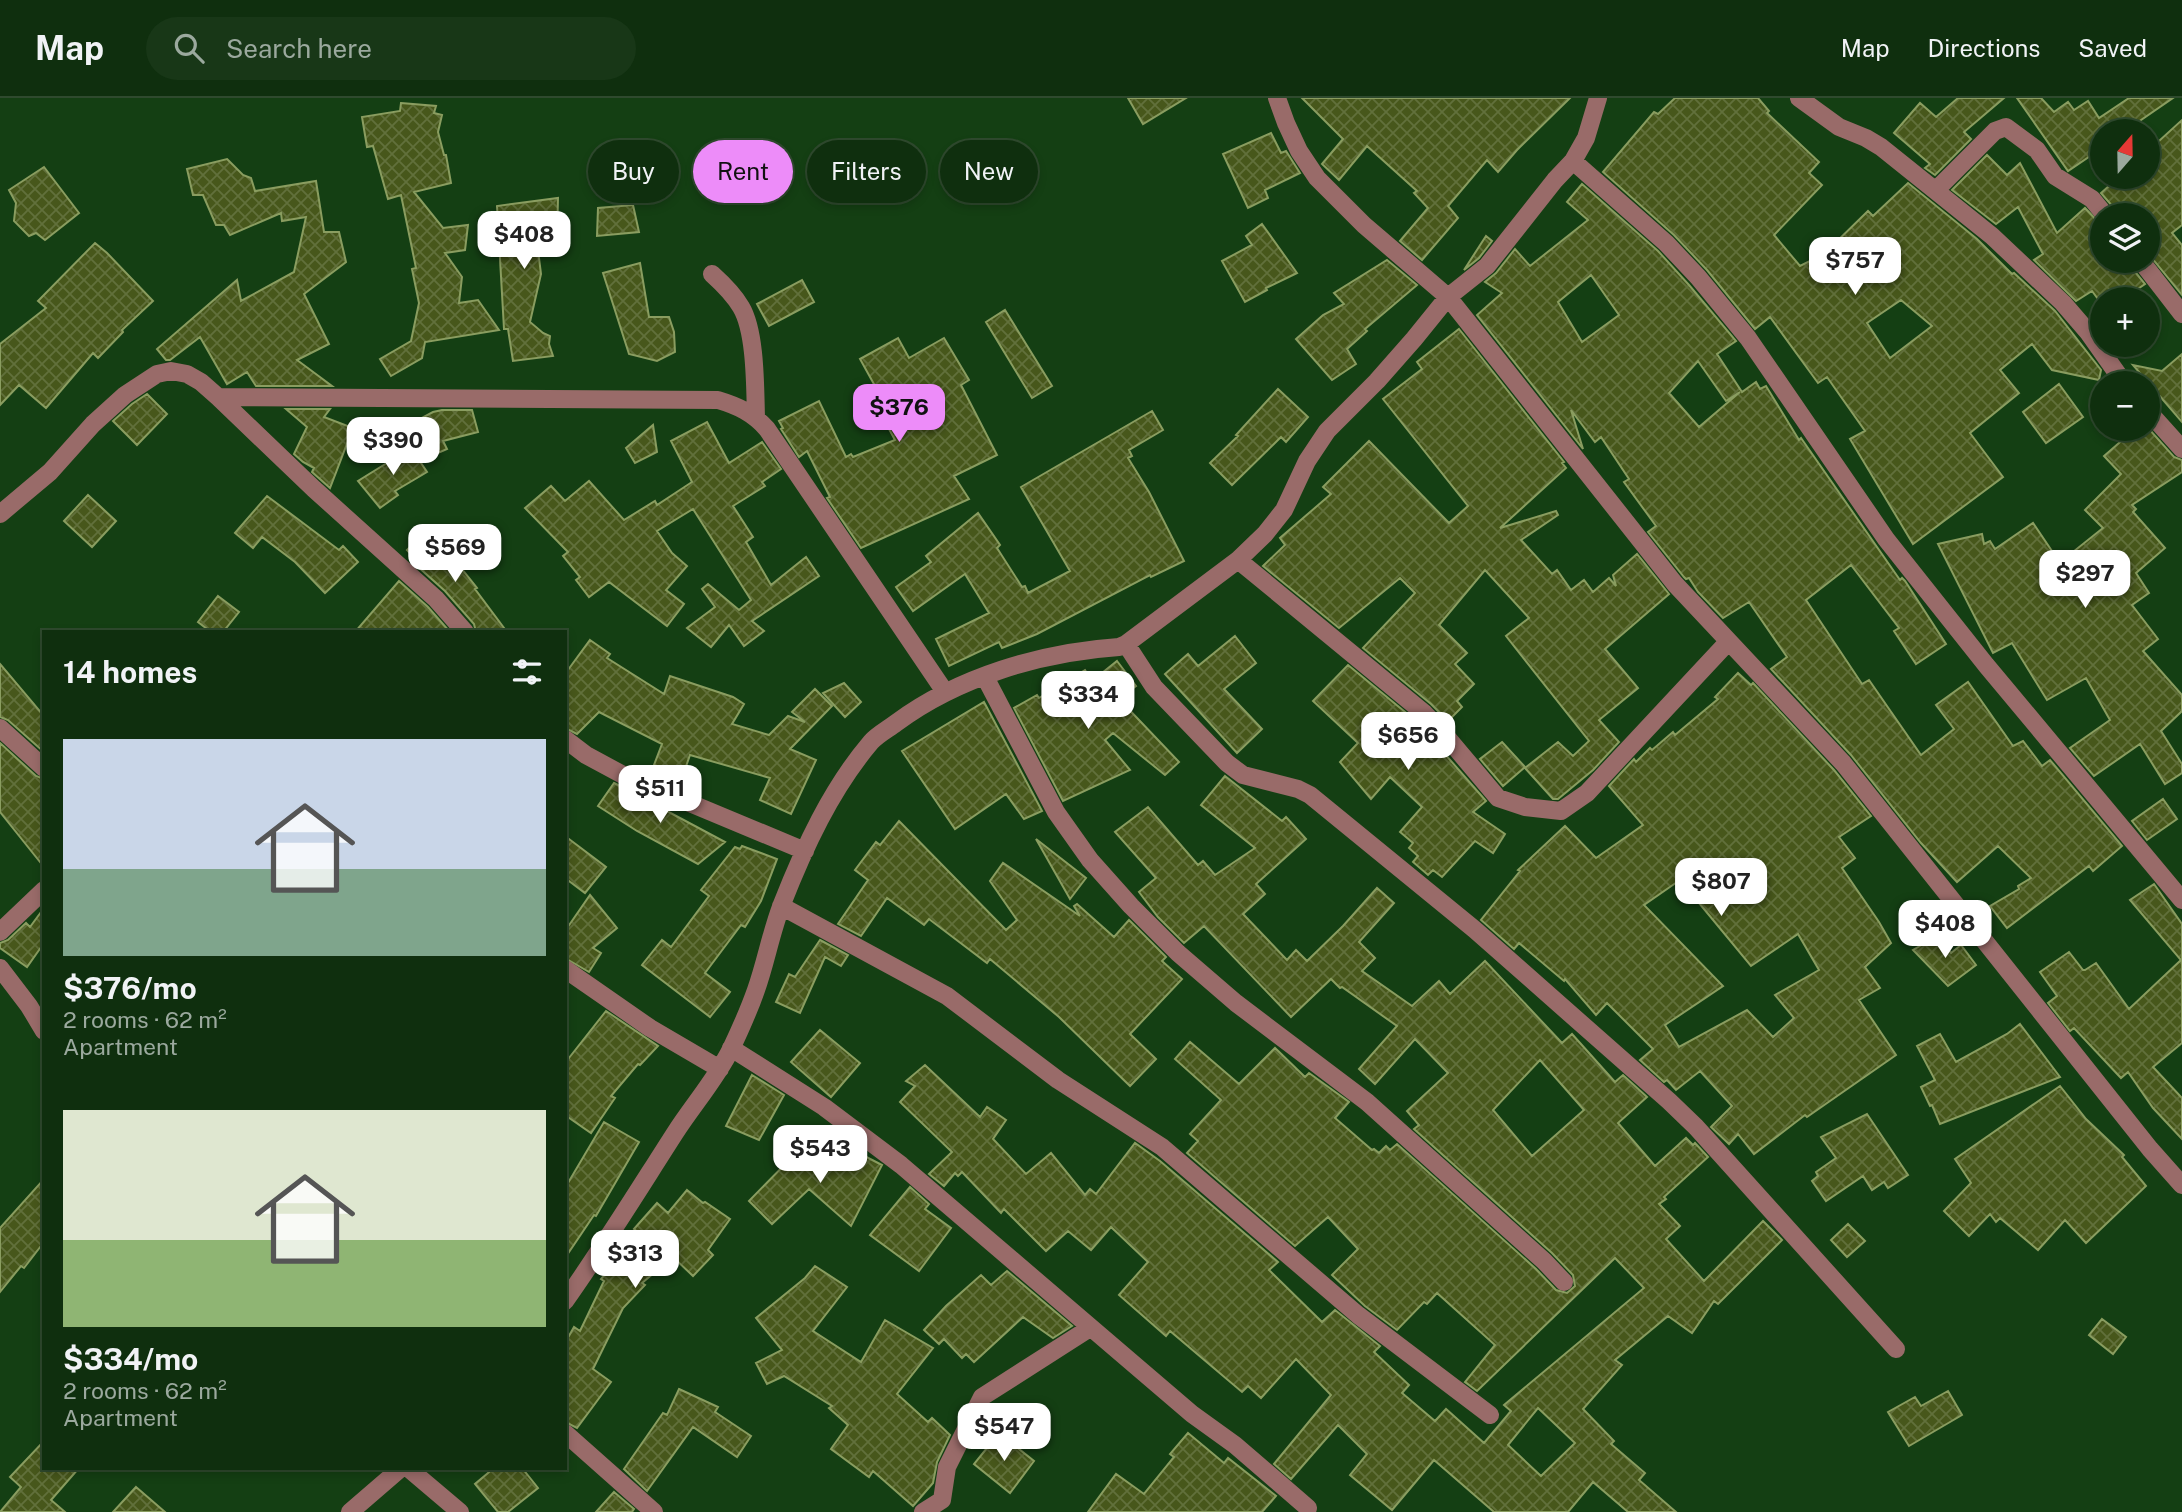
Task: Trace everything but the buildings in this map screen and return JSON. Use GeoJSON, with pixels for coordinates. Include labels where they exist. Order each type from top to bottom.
{"type":"FeatureCollection","features":[{"type":"Feature","properties":{"kind":"street"},"geometry":{"type":"LineString","coordinates":[[1278,98],[1299,150],[1317,178],[1364,225],[1448,297],[1666,573],[1843,764],[2150,1149],[2182,1185]]}},
{"type":"Feature","properties":{"kind":"street"},"geometry":{"type":"LineString","coordinates":[[567,1298],[603,1248],[688,1113],[720,1069],[756,990],[781,906],[805,851],[848,772],[873,740],[911,712],[945,692],[1023,663],[1126,644],[1238,560],[1265,534],[1284,510],[1307,461],[1327,431],[1415,339],[1448,297],[1487,266],[1573,161],[1586,138],[1598,98]]}},
{"type":"Feature","properties":{"kind":"street"},"geometry":{"type":"LineString","coordinates":[[1799,98],[1839,127],[1881,146],[1992,236],[2063,303],[2116,371]]}},
{"type":"Feature","properties":{"kind":"street"},"geometry":{"type":"LineString","coordinates":[[1936,190],[1995,131],[2007,127],[2037,150],[2055,176],[2095,203]]}},
{"type":"Feature","properties":{"kind":"street"},"geometry":{"type":"LineString","coordinates":[[1573,161],[1666,243],[1698,277],[1748,338],[1886,539],[1986,665],[2182,900]]}},
{"type":"Feature","properties":{"kind":"street"},"geometry":{"type":"LineString","coordinates":[[2150,273],[2182,314]]}},
{"type":"Feature","properties":{"kind":"street"},"geometry":{"type":"LineString","coordinates":[[712,274],[742,309],[750,337],[756,417]]}},
{"type":"Feature","properties":{"kind":"street"},"geometry":{"type":"LineString","coordinates":[[0,514],[50,472],[93,424],[125,395],[157,374],[170,371],[187,374],[219,397],[314,489],[436,599],[463,630]]}},
{"type":"Feature","properties":{"kind":"street"},"geometry":{"type":"LineString","coordinates":[[219,397],[718,400],[737,406],[756,417],[767,429],[945,692]]}},
{"type":"Feature","properties":{"kind":"street"},"geometry":{"type":"LineString","coordinates":[[2160,424],[2182,449]]}},
{"type":"Feature","properties":{"kind":"street"},"geometry":{"type":"LineString","coordinates":[[1238,560],[1424,713],[1498,798],[1525,807],[1561,811],[1587,793],[1728,642]]}},
{"type":"Feature","properties":{"kind":"street"},"geometry":{"type":"LineString","coordinates":[[1126,644],[1154,687],[1227,763],[1243,775],[1298,789],[1310,795],[1474,929],[1669,1101],[1696,1127],[1896,1349]]}},
{"type":"Feature","properties":{"kind":"street"},"geometry":{"type":"LineString","coordinates":[[985,677],[1056,812],[1090,860],[1131,906],[1178,953],[1237,1003],[1367,1102],[1564,1282]]}},
{"type":"Feature","properties":{"kind":"street"},"geometry":{"type":"LineString","coordinates":[[0,728],[42,766]]}},
{"type":"Feature","properties":{"kind":"street"},"geometry":{"type":"LineString","coordinates":[[567,741],[586,755],[625,776],[805,851]]}},
{"type":"Feature","properties":{"kind":"street"},"geometry":{"type":"LineString","coordinates":[[0,932],[42,892]]}},
{"type":"Feature","properties":{"kind":"street"},"geometry":{"type":"LineString","coordinates":[[781,906],[947,996],[1058,1080],[1162,1147],[1358,1315],[1490,1415]]}},
{"type":"Feature","properties":{"kind":"street"},"geometry":{"type":"LineString","coordinates":[[0,968],[42,1028]]}},
{"type":"Feature","properties":{"kind":"street"},"geometry":{"type":"LineString","coordinates":[[567,969],[650,1028],[720,1069]]}},
{"type":"Feature","properties":{"kind":"street"},"geometry":{"type":"LineString","coordinates":[[731,1048],[824,1107],[901,1165],[1192,1414],[1235,1445],[1308,1508]]}},
{"type":"Feature","properties":{"kind":"street"},"geometry":{"type":"LineString","coordinates":[[923,1512],[942,1500],[947,1466],[982,1397],[1090,1328]]}},
{"type":"Feature","properties":{"kind":"street"},"geometry":{"type":"LineString","coordinates":[[567,1435],[654,1512]]}},
{"type":"Feature","properties":{"kind":"street"},"geometry":{"type":"LineString","coordinates":[[350,1512],[399,1470]]}},
{"type":"Feature","properties":{"kind":"street"},"geometry":{"type":"LineString","coordinates":[[410,1470],[460,1512]]}}]}
